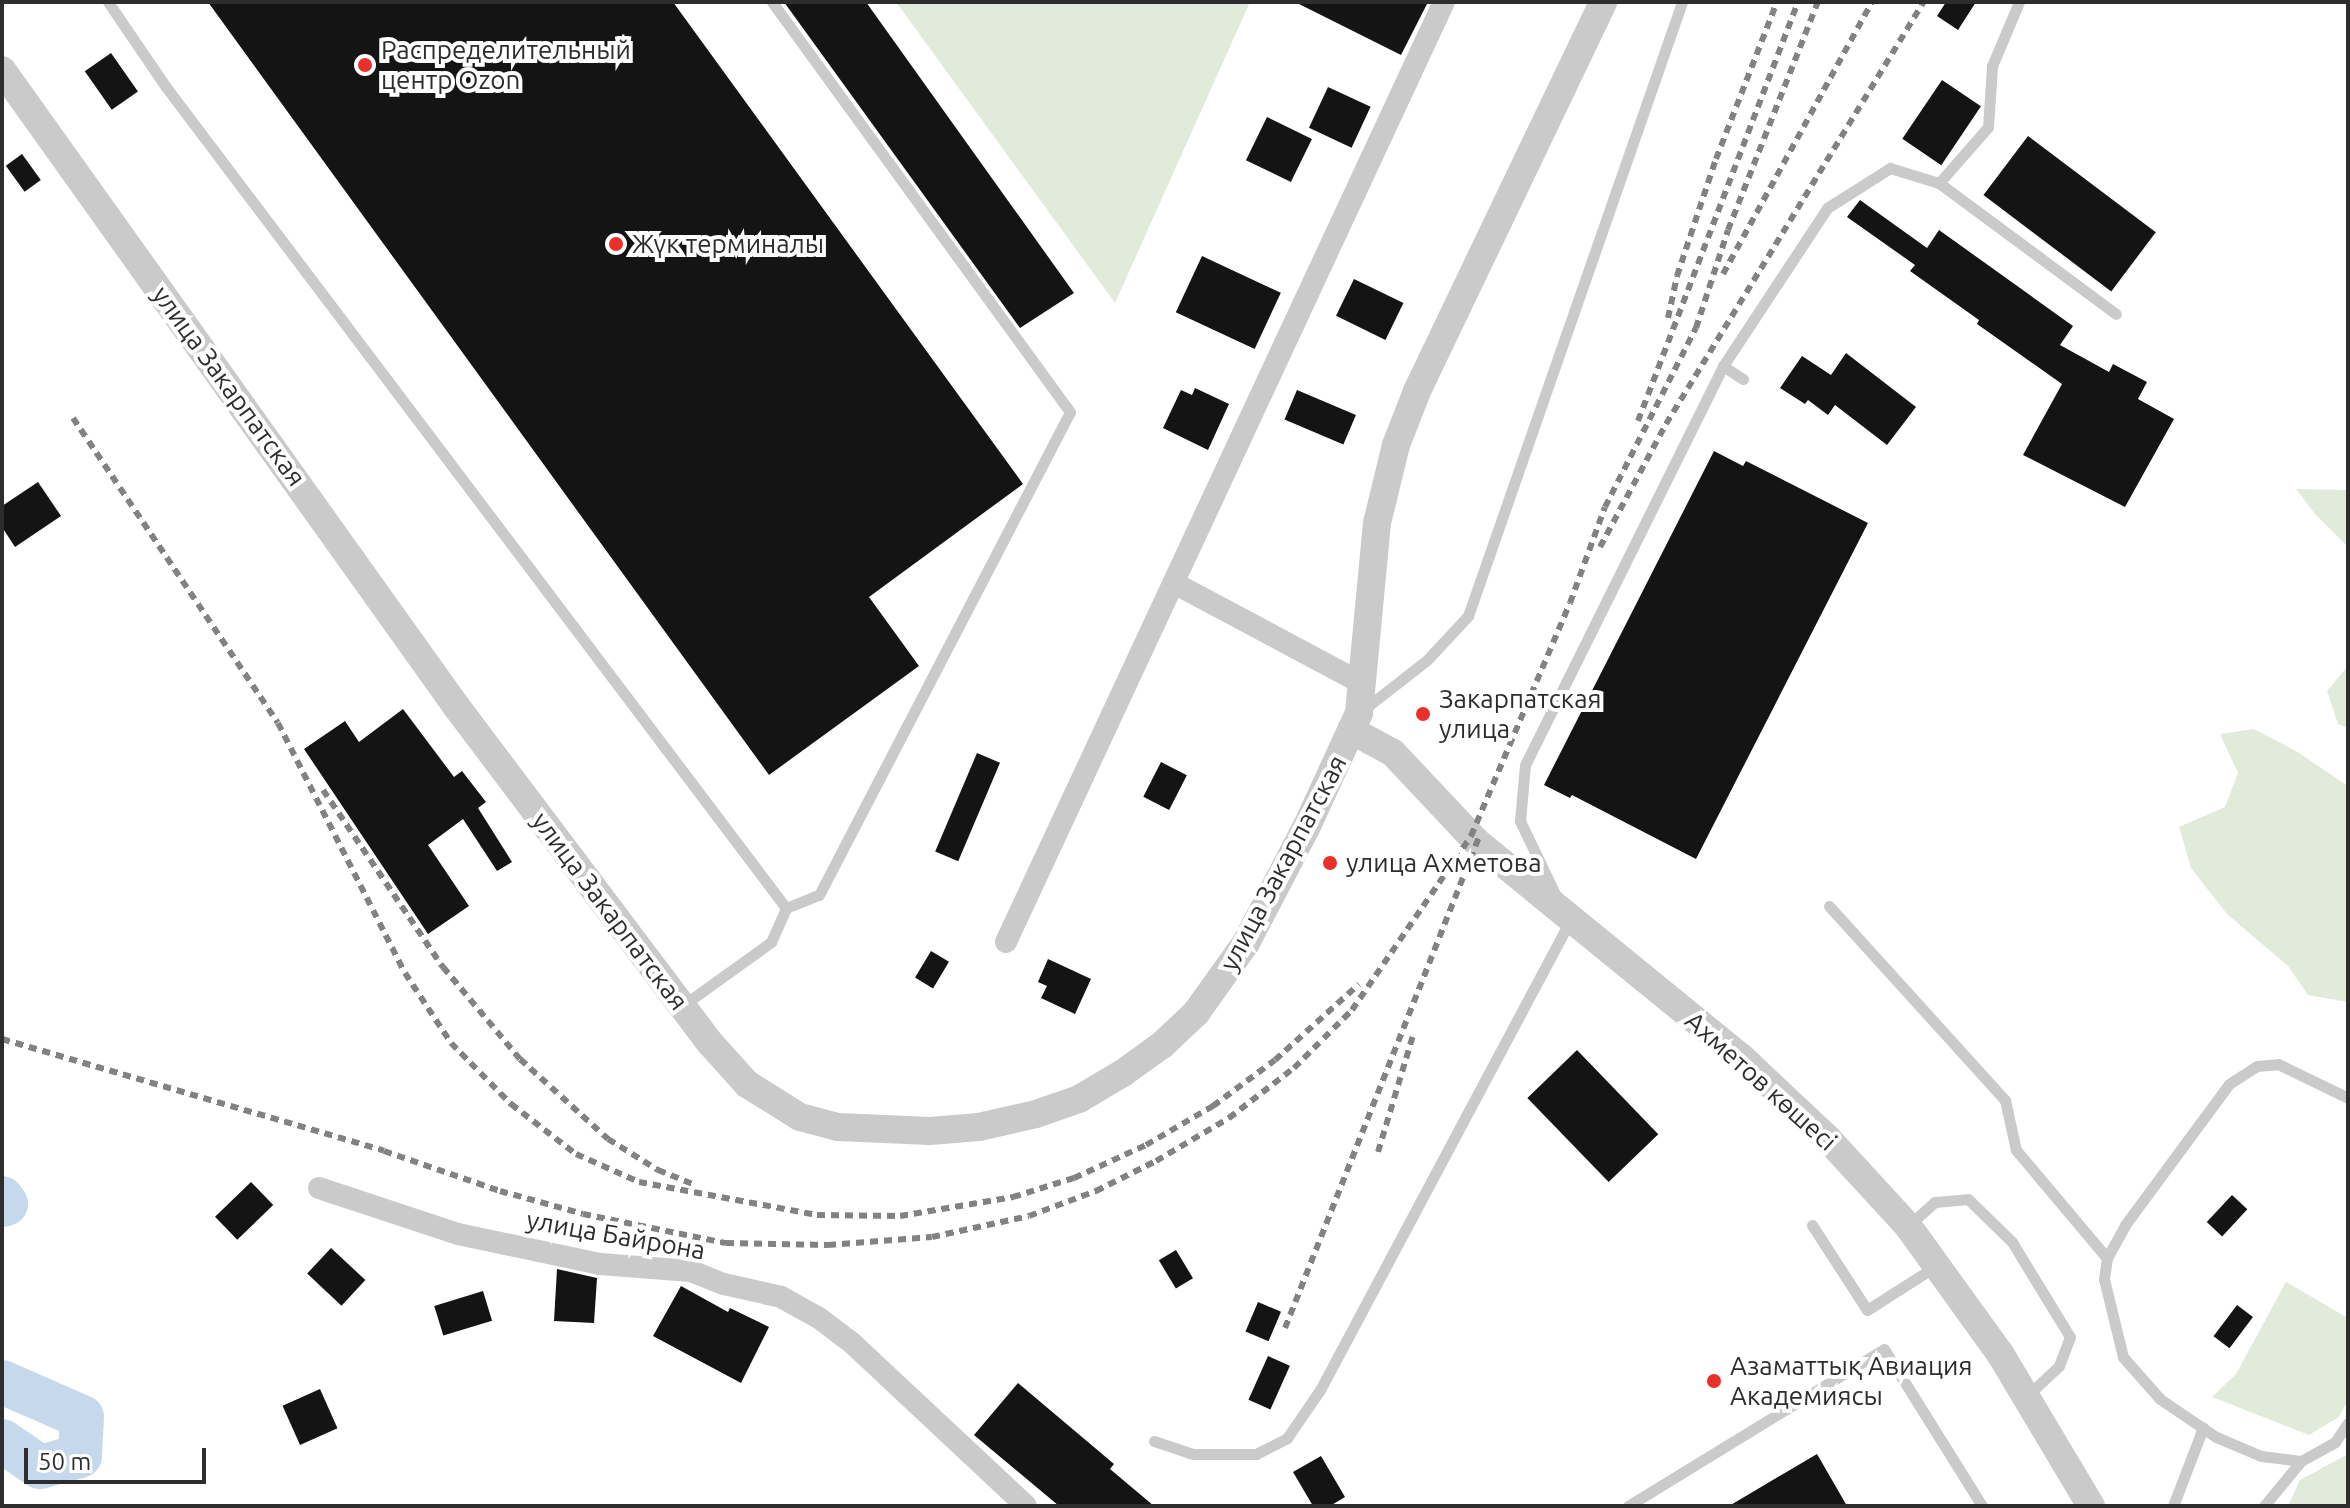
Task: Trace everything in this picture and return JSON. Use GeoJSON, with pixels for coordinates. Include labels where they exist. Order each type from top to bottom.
{"type":"FeatureCollection","features":[{"type":"Feature","properties":{"kind":"street"},"geometry":{"type":"LineString","coordinates":[[1006,942],[1444,2]]}},
{"type":"Feature","properties":{"kind":"street"},"geometry":{"type":"LineString","coordinates":[[1355,722],[1363,684],[1377,523],[1396,445],[1417,391],[1601,3]]}},
{"type":"Feature","properties":{"kind":"street","name":"улица Закарпатская"},"geometry":{"type":"LineString","coordinates":[[2,70],[456,706],[681,1007],[747,1084],[800,1117],[838,1127],[884,1131],[979,1127],[1036,1114],[1079,1099],[1162,1045],[1196,1013],[1223,978],[1307,826],[1355,722]]}},
{"type":"Feature","properties":{"kind":"street"},"geometry":{"type":"LineString","coordinates":[[1174,583],[1363,684]]}},
{"type":"Feature","properties":{"kind":"street","name":"Ахметов көшесі"},"geometry":{"type":"LineString","coordinates":[[1355,722],[1393,753],[1477,842],[1741,1057],[1828,1139],[1908,1226],[2001,1355],[2091,1506]]}},
{"type":"Feature","properties":{"kind":"street","name":"улица Байрона"},"geometry":{"type":"LineString","coordinates":[[319,1188],[458,1234],[600,1264],[691,1271],[724,1284],[781,1297],[819,1318],[852,1343],[1021,1505]]}},
{"type":"Feature","properties":{"kind":"lane"},"geometry":{"type":"LineString","coordinates":[[108,2],[166,87],[786,908]]}},
{"type":"Feature","properties":{"kind":"lane"},"geometry":{"type":"LineString","coordinates":[[681,1007],[771,942],[786,908],[819,895],[1070,412],[772,2]]}},
{"type":"Feature","properties":{"kind":"lane"},"geometry":{"type":"LineString","coordinates":[[1355,722],[1427,660],[1468,616],[1682,2]]}},
{"type":"Feature","properties":{"kind":"lane"},"geometry":{"type":"LineString","coordinates":[[1939,183],[1988,127],[1992,66],[2019,2]]}},
{"type":"Feature","properties":{"kind":"lane"},"geometry":{"type":"LineString","coordinates":[[1154,1441],[1193,1454],[1256,1454],[1287,1438],[1320,1390],[1567,916],[1520,821],[1525,765],[1723,366],[1827,208],[1890,168],[1939,183],[2116,314]]}},
{"type":"Feature","properties":{"kind":"lane"},"geometry":{"type":"LineString","coordinates":[[1723,366],[1743,379]]}},
{"type":"Feature","properties":{"kind":"lane"},"geometry":{"type":"LineString","coordinates":[[1829,906],[2005,1100],[2016,1150],[2107,1258]]}},
{"type":"Feature","properties":{"kind":"lane"},"geometry":{"type":"LineString","coordinates":[[2301,1461],[2261,1456],[2203,1428],[2160,1399],[2123,1357],[2104,1279],[2107,1258],[2125,1225],[2229,1084],[2257,1066],[2278,1064],[2348,1098]]}},
{"type":"Feature","properties":{"kind":"lane"},"geometry":{"type":"LineString","coordinates":[[1908,1226],[1935,1202],[1968,1199],[2012,1242],[2070,1337],[2059,1366],[2026,1397]]}},
{"type":"Feature","properties":{"kind":"lane"},"geometry":{"type":"LineString","coordinates":[[1812,1225],[1867,1310],[1936,1266]]}},
{"type":"Feature","properties":{"kind":"lane"},"geometry":{"type":"LineString","coordinates":[[1628,1506],[1884,1349],[1982,1506]]}},
{"type":"Feature","properties":{"kind":"lane"},"geometry":{"type":"LineString","coordinates":[[2264,1506],[2301,1461],[2335,1442],[2348,1423]]}},
{"type":"Feature","properties":{"kind":"lane"},"geometry":{"type":"LineString","coordinates":[[2173,1506],[2203,1428]]}},
{"type":"Feature","properties":{"kind":"green space"},"geometry":{"type":"Polygon","coordinates":[[[896,2],[1250,2],[1115,303],[896,2]]]}},
{"type":"Feature","properties":{"kind":"green space"},"geometry":{"type":"Polygon","coordinates":[[[2296,489],[2348,490],[2348,547],[2315,514],[2296,489]]]}},
{"type":"Feature","properties":{"kind":"green space"},"geometry":{"type":"Polygon","coordinates":[[[2348,666],[2348,728],[2338,724],[2327,691],[2348,666]]]}},
{"type":"Feature","properties":{"kind":"green space"},"geometry":{"type":"Polygon","coordinates":[[[2254,729],[2296,751],[2348,786],[2348,1002],[2308,995],[2288,966],[2227,914],[2191,868],[2179,827],[2225,807],[2238,773],[2220,734],[2254,729]]]}},
{"type":"Feature","properties":{"kind":"green space"},"geometry":{"type":"Polygon","coordinates":[[[2286,1282],[2348,1318],[2348,1400],[2339,1417],[2309,1435],[2212,1397],[2236,1374],[2286,1282]]]}},
{"type":"Feature","properties":{"kind":"green space"},"geometry":{"type":"Polygon","coordinates":[[[2348,1454],[2348,1506],[2288,1506],[2300,1480],[2348,1454]]]}},
{"type":"Feature","properties":{"kind":"building","name":"Жүк терминалы"},"geometry":{"type":"Polygon","coordinates":[[[208,2],[673,2],[1023,484],[869,597],[919,666],[769,775],[208,2]]]}},
{"type":"Feature","properties":{"kind":"building"},"geometry":{"type":"Polygon","coordinates":[[[784,2],[866,2],[1074,293],[1020,328],[784,2]]]}},
{"type":"Feature","properties":{"kind":"building"},"geometry":{"type":"Polygon","coordinates":[[[1295,2],[1428,2],[1401,55],[1295,2]]]}},
{"type":"Feature","properties":{"kind":"building"},"geometry":{"type":"Polygon","coordinates":[[[1946,2],[1976,2],[1958,30],[1937,16],[1946,2]]]}},
{"type":"Feature","properties":{"kind":"building"},"geometry":{"type":"Polygon","coordinates":[[[111,53],[138,92],[112,110],[85,71],[111,53]]]}},
{"type":"Feature","properties":{"kind":"building"},"geometry":{"type":"Polygon","coordinates":[[[1942,80],[1981,106],[1941,165],[1902,139],[1942,80]]]}},
{"type":"Feature","properties":{"kind":"building"},"geometry":{"type":"Polygon","coordinates":[[[1328,87],[1371,107],[1352,148],[1309,128],[1328,87]]]}},
{"type":"Feature","properties":{"kind":"building"},"geometry":{"type":"Polygon","coordinates":[[[1267,117],[1312,139],[1291,182],[1246,160],[1267,117]]]}},
{"type":"Feature","properties":{"kind":"building"},"geometry":{"type":"Polygon","coordinates":[[[2028,136],[2156,232],[2111,291],[1983,195],[2028,136]]]}},
{"type":"Feature","properties":{"kind":"building"},"geometry":{"type":"Polygon","coordinates":[[[22,154],[41,180],[25,192],[6,166],[22,154]]]}},
{"type":"Feature","properties":{"kind":"building"},"geometry":{"type":"Polygon","coordinates":[[[1860,200],[1927,248],[1939,230],[2073,326],[2060,345],[2109,372],[2113,364],[2147,382],[2138,399],[2174,419],[2125,507],[2023,455],[2062,384],[1977,324],[1979,320],[1910,271],[1915,265],[1847,217],[1860,200]]]}},
{"type":"Feature","properties":{"kind":"building"},"geometry":{"type":"Polygon","coordinates":[[[1202,256],[1281,293],[1255,349],[1176,312],[1202,256]]]}},
{"type":"Feature","properties":{"kind":"building"},"geometry":{"type":"Polygon","coordinates":[[[1354,279],[1403,303],[1385,340],[1336,316],[1354,279]]]}},
{"type":"Feature","properties":{"kind":"building"},"geometry":{"type":"Polygon","coordinates":[[[1846,353],[1916,407],[1887,445],[1835,405],[1828,415],[1808,400],[1805,404],[1780,388],[1802,356],[1831,375],[1846,353]]]}},
{"type":"Feature","properties":{"kind":"building"},"geometry":{"type":"Polygon","coordinates":[[[1195,388],[1229,404],[1208,450],[1163,428],[1181,390],[1192,395],[1195,388]]]}},
{"type":"Feature","properties":{"kind":"building"},"geometry":{"type":"Polygon","coordinates":[[[1297,390],[1356,415],[1343,444],[1284,419],[1297,390]]]}},
{"type":"Feature","properties":{"kind":"building"},"geometry":{"type":"Polygon","coordinates":[[[1714,451],[1743,466],[1746,461],[1868,523],[1696,859],[1572,795],[1570,798],[1544,785],[1714,451]]]}},
{"type":"Feature","properties":{"kind":"building"},"geometry":{"type":"Polygon","coordinates":[[[38,482],[61,516],[15,547],[2,527],[2,506],[38,482]]]}},
{"type":"Feature","properties":{"kind":"building"},"geometry":{"type":"Polygon","coordinates":[[[403,709],[454,777],[462,771],[486,802],[478,808],[512,862],[497,871],[463,819],[428,845],[469,906],[428,934],[304,749],[345,721],[359,742],[403,709]]]}},
{"type":"Feature","properties":{"kind":"building"},"geometry":{"type":"Polygon","coordinates":[[[977,753],[1000,763],[958,861],[935,851],[977,753]]]}},
{"type":"Feature","properties":{"kind":"building"},"geometry":{"type":"Polygon","coordinates":[[[1161,762],[1187,775],[1169,810],[1143,797],[1161,762]]]}},
{"type":"Feature","properties":{"kind":"building"},"geometry":{"type":"Polygon","coordinates":[[[931,951],[949,962],[933,988],[915,978],[931,951]]]}},
{"type":"Feature","properties":{"kind":"building"},"geometry":{"type":"Polygon","coordinates":[[[1048,959],[1091,979],[1075,1014],[1041,998],[1047,986],[1038,982],[1048,959]]]}},
{"type":"Feature","properties":{"kind":"building"},"geometry":{"type":"Polygon","coordinates":[[[1577,1050],[1658,1134],[1609,1182],[1527,1098],[1577,1050]]]}},
{"type":"Feature","properties":{"kind":"building"},"geometry":{"type":"Polygon","coordinates":[[[251,1182],[273,1205],[237,1240],[215,1217],[251,1182]]]}},
{"type":"Feature","properties":{"kind":"building"},"geometry":{"type":"Polygon","coordinates":[[[2232,1195],[2247,1209],[2222,1236],[2207,1222],[2232,1195]]]}},
{"type":"Feature","properties":{"kind":"building"},"geometry":{"type":"Polygon","coordinates":[[[331,1248],[365,1280],[342,1306],[307,1274],[331,1248]]]}},
{"type":"Feature","properties":{"kind":"building"},"geometry":{"type":"Polygon","coordinates":[[[1176,1250],[1193,1278],[1176,1289],[1159,1260],[1176,1250]]]}},
{"type":"Feature","properties":{"kind":"building"},"geometry":{"type":"Polygon","coordinates":[[[557,1269],[597,1278],[594,1323],[554,1321],[557,1269]]]}},
{"type":"Feature","properties":{"kind":"building"},"geometry":{"type":"Polygon","coordinates":[[[681,1286],[728,1312],[730,1308],[769,1327],[741,1383],[653,1336],[681,1286]]]}},
{"type":"Feature","properties":{"kind":"building"},"geometry":{"type":"Polygon","coordinates":[[[483,1291],[492,1321],[443,1336],[434,1306],[483,1291]]]}},
{"type":"Feature","properties":{"kind":"building"},"geometry":{"type":"Polygon","coordinates":[[[1258,1302],[1281,1312],[1269,1341],[1245,1331],[1258,1302]]]}},
{"type":"Feature","properties":{"kind":"building"},"geometry":{"type":"Polygon","coordinates":[[[2237,1305],[2253,1317],[2230,1348],[2214,1336],[2237,1305]]]}},
{"type":"Feature","properties":{"kind":"building"},"geometry":{"type":"Polygon","coordinates":[[[1268,1356],[1290,1366],[1270,1410],[1248,1400],[1268,1356]]]}},
{"type":"Feature","properties":{"kind":"building"},"geometry":{"type":"Polygon","coordinates":[[[1018,1383],[1114,1464],[1110,1469],[1154,1506],[1059,1506],[974,1435],[1018,1383]]]}},
{"type":"Feature","properties":{"kind":"building"},"geometry":{"type":"Polygon","coordinates":[[[320,1389],[337,1428],[300,1445],[283,1406],[320,1389]]]}},
{"type":"Feature","properties":{"kind":"building"},"geometry":{"type":"Polygon","coordinates":[[[1817,1454],[1847,1506],[1729,1506],[1817,1454]]]}},
{"type":"Feature","properties":{"kind":"building"},"geometry":{"type":"Polygon","coordinates":[[[1321,1456],[1345,1497],[1330,1506],[1313,1506],[1293,1472],[1321,1456]]]}},
{"type":"Feature","properties":{"kind":"waterway"},"geometry":{"type":"LineString","coordinates":[[2,1198],[6,1204],[2,1205]]}},
{"type":"Feature","properties":{"kind":"waterway"},"geometry":{"type":"LineString","coordinates":[[2,1382],[82,1417],[80,1456],[40,1467],[2,1441]]}},
{"type":"Feature","properties":{"kind":"railway"},"geometry":{"type":"LineString","coordinates":[[1668,318],[1677,276],[1716,159],[1777,2]]}},
{"type":"Feature","properties":{"kind":"railway"},"geometry":{"type":"LineString","coordinates":[[1638,421],[1798,2]]}},
{"type":"Feature","properties":{"kind":"railway"},"geometry":{"type":"LineString","coordinates":[[2,1039],[384,1151],[500,1191],[583,1214],[726,1243],[828,1245],[932,1237],[1029,1216],[1096,1191],[1156,1161],[1229,1118],[1294,1068],[1352,1010],[1471,836],[1570,603],[1605,507],[1696,328],[1728,230],[1818,2]]}},
{"type":"Feature","properties":{"kind":"railway"},"geometry":{"type":"LineString","coordinates":[[1723,274],[1872,2]]}},
{"type":"Feature","properties":{"kind":"railway"},"geometry":{"type":"LineString","coordinates":[[1600,547],[1666,424],[1924,2]]}},
{"type":"Feature","properties":{"kind":"railway"},"geometry":{"type":"LineString","coordinates":[[73,418],[278,723],[405,973],[451,1043],[511,1104],[576,1154],[639,1182],[817,1215],[900,1216],[1013,1197],[1074,1178],[1146,1145],[1213,1106],[1275,1060],[1359,984]]}},
{"type":"Feature","properties":{"kind":"railway"},"geometry":{"type":"LineString","coordinates":[[323,790],[443,967],[520,1059],[608,1139],[658,1170],[695,1185]]}},
{"type":"Feature","properties":{"kind":"railway"},"geometry":{"type":"LineString","coordinates":[[1285,1328],[1479,837]]}},
{"type":"Feature","properties":{"kind":"railway"},"geometry":{"type":"LineString","coordinates":[[1378,1152],[1414,1032]]}},
{"type":"Feature","properties":{"kind":"place","name":"Распределительный центр Ozon"},"geometry":{"type":"Point","coordinates":[365,65]}},
{"type":"Feature","properties":{"kind":"place","name":"Жүк терминалы"},"geometry":{"type":"Point","coordinates":[616,244]}},
{"type":"Feature","properties":{"kind":"place","name":"Закарпатская улица"},"geometry":{"type":"Point","coordinates":[1423,714]}},
{"type":"Feature","properties":{"kind":"place","name":"улица Ахметова"},"geometry":{"type":"Point","coordinates":[1330,863]}},
{"type":"Feature","properties":{"kind":"place","name":"Азаматтық Авиация Академиясы"},"geometry":{"type":"Point","coordinates":[1714,1381]}}]}
